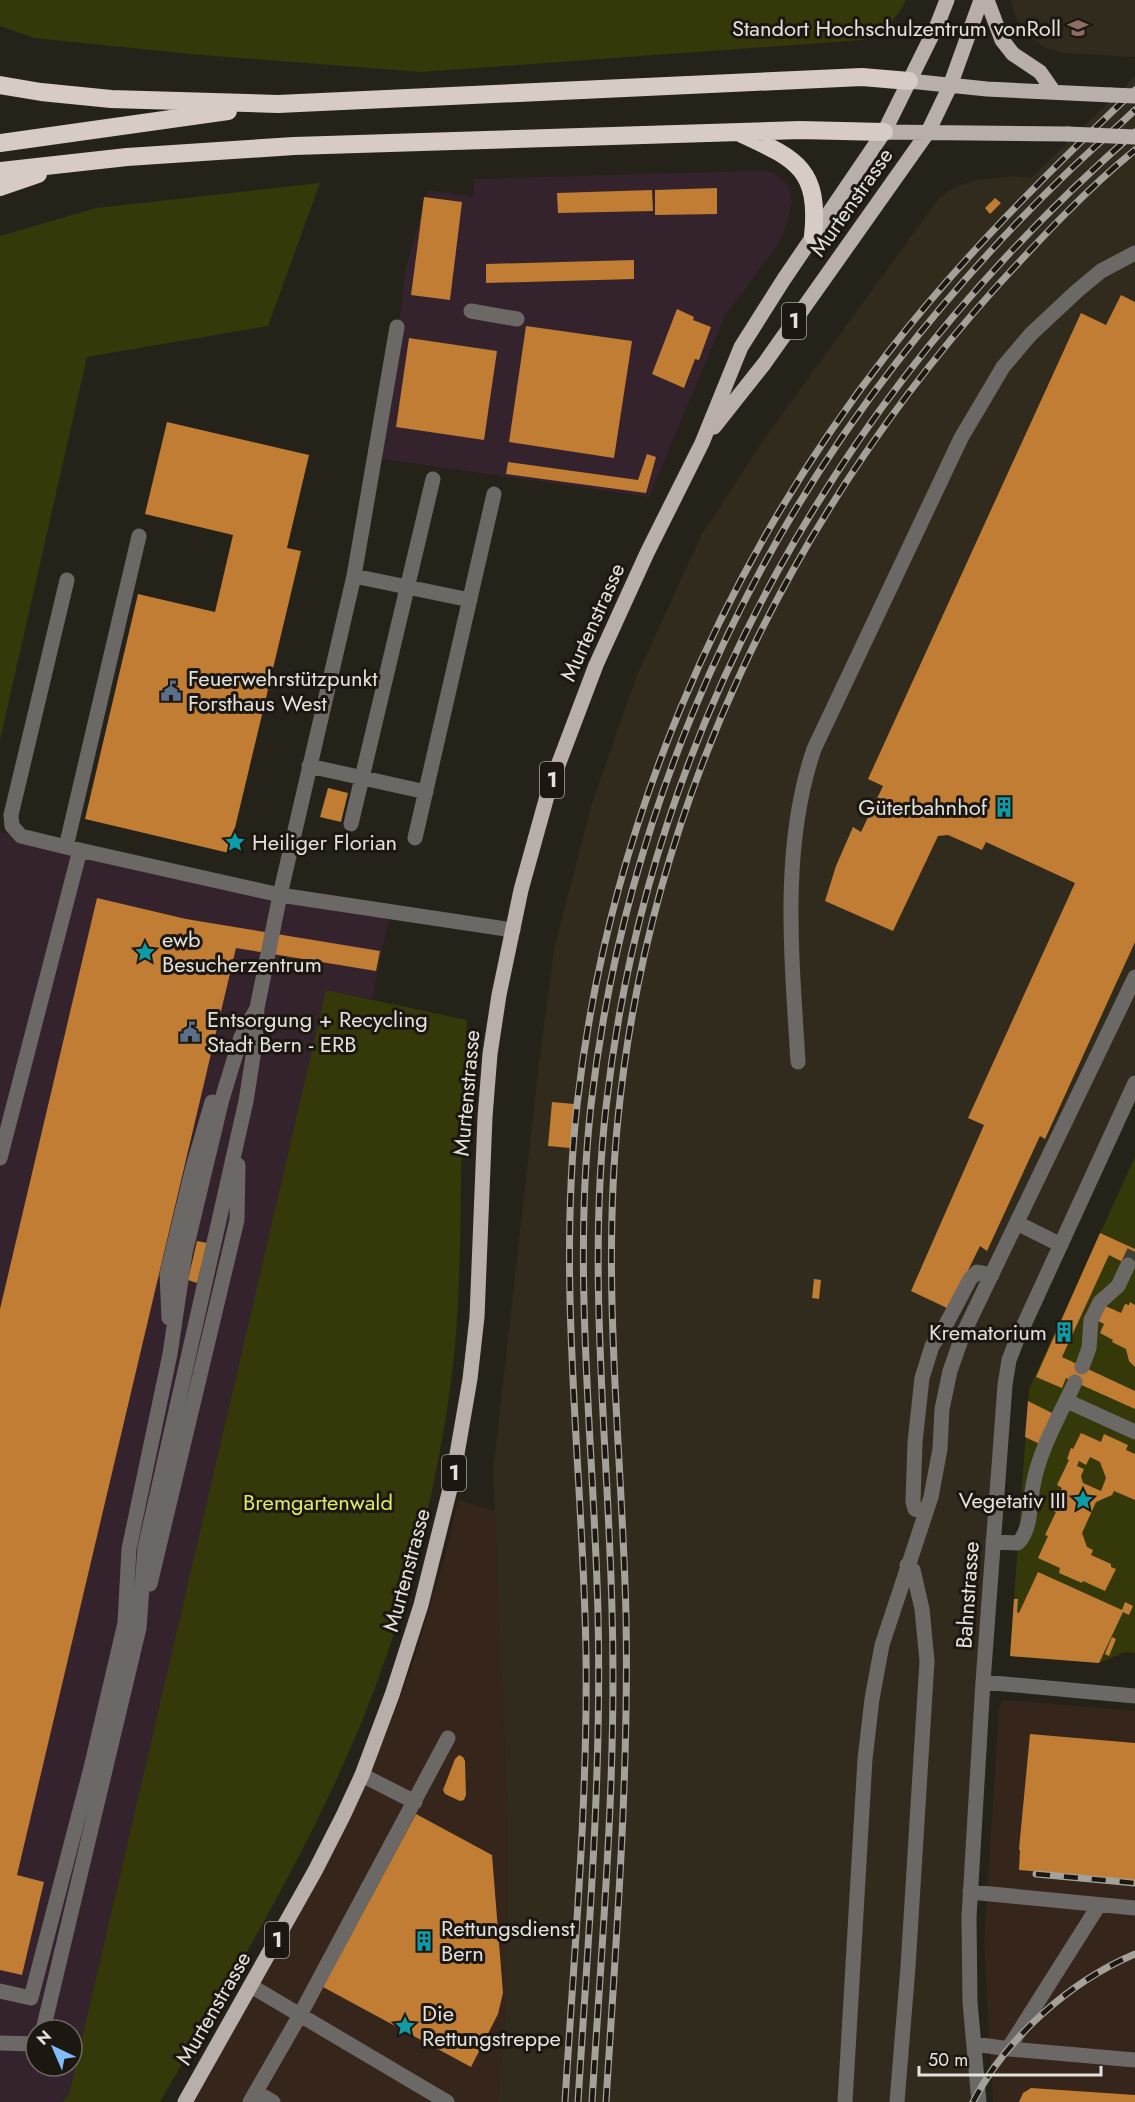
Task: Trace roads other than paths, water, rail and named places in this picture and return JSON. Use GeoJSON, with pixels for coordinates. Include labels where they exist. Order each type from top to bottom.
{"type":"FeatureCollection","features":[{"type":"Feature","properties":{"kind":"highway"},"geometry":{"type":"LineString","coordinates":[[0,85],[41,92],[111,99],[278,104],[862,77],[909,81]]}},
{"type":"Feature","properties":{"kind":"highway"},"geometry":{"type":"LineString","coordinates":[[0,142],[278,104]]}},
{"type":"Feature","properties":{"kind":"highway"},"geometry":{"type":"LineString","coordinates":[[0,171],[172,153],[294,146],[800,130],[884,132]]}},
{"type":"Feature","properties":{"kind":"highway"},"geometry":{"type":"LineString","coordinates":[[737,132],[781,152],[795,162],[805,175],[813,195],[816,212],[813,236]]}},
{"type":"Feature","properties":{"kind":"highway"},"geometry":{"type":"LineString","coordinates":[[0,187],[70,162]]}},
{"type":"Feature","properties":{"kind":"main road","name":"Murtenstrasse"},"geometry":{"type":"LineString","coordinates":[[185,2102],[315,1871],[362,1775],[392,1695],[421,1605],[441,1530],[470,1379],[477,1317],[485,1117],[490,1054],[499,995],[521,890],[549,789],[575,716],[647,553],[702,443],[741,347],[884,132],[947,0]]}},
{"type":"Feature","properties":{"kind":"main road","name":"Murtenstrasse"},"geometry":{"type":"LineString","coordinates":[[702,443],[764,364],[928,132],[950,86],[981,0]]}},
{"type":"Feature","properties":{"kind":"main road"},"geometry":{"type":"LineString","coordinates":[[987,0],[1002,40],[1013,54],[1040,72],[1054,92]]}},
{"type":"Feature","properties":{"kind":"main road"},"geometry":{"type":"LineString","coordinates":[[909,81],[950,86],[1135,96]]}},
{"type":"Feature","properties":{"kind":"main road","name":"Murtenstrasse"},"geometry":{"type":"LineString","coordinates":[[884,132],[1135,136]]}},
{"type":"Feature","properties":{"kind":"street"},"geometry":{"type":"LineString","coordinates":[[798,1062],[792,954],[792,879],[798,808],[804,778],[814,749],[961,438],[1003,367],[1031,334],[1077,291],[1101,271],[1135,252]]}},
{"type":"Feature","properties":{"kind":"street"},"geometry":{"type":"LineString","coordinates":[[471,311],[518,319]]}},
{"type":"Feature","properties":{"kind":"street"},"geometry":{"type":"LineString","coordinates":[[46,2018],[139,1628],[145,1548],[239,1131],[255,1044],[257,1008],[280,895],[354,576],[397,327]]}},
{"type":"Feature","properties":{"kind":"street"},"geometry":{"type":"LineString","coordinates":[[351,824],[433,479]]}},
{"type":"Feature","properties":{"kind":"street"},"geometry":{"type":"LineString","coordinates":[[415,838],[494,494]]}},
{"type":"Feature","properties":{"kind":"street"},"geometry":{"type":"LineString","coordinates":[[0,1158],[73,848],[139,536]]}},
{"type":"Feature","properties":{"kind":"street"},"geometry":{"type":"LineString","coordinates":[[354,576],[470,600]]}},
{"type":"Feature","properties":{"kind":"street"},"geometry":{"type":"LineString","coordinates":[[67,580],[10,822],[14,831],[21,836],[280,895],[513,930]]}},
{"type":"Feature","properties":{"kind":"street"},"geometry":{"type":"LineString","coordinates":[[309,766],[426,792]]}},
{"type":"Feature","properties":{"kind":"street"},"geometry":{"type":"LineString","coordinates":[[845,2102],[865,1759],[872,1699],[882,1645],[931,1497],[940,1449],[942,1409],[950,1371],[963,1334],[1135,976]]}},
{"type":"Feature","properties":{"kind":"street"},"geometry":{"type":"LineString","coordinates":[[0,1991],[31,1998],[92,1768],[125,1623],[129,1549],[170,1354],[185,1253],[222,1099],[241,1037],[257,1008]]}},
{"type":"Feature","properties":{"kind":"street","name":"Bahnstrasse"},"geometry":{"type":"LineString","coordinates":[[979,2102],[969,1974],[970,1892],[993,1542],[1009,1360],[1022,1327],[1135,1083]]}},
{"type":"Feature","properties":{"kind":"street"},"geometry":{"type":"LineString","coordinates":[[1017,1223],[1061,1245]]}},
{"type":"Feature","properties":{"kind":"street"},"geometry":{"type":"LineString","coordinates":[[1082,1367],[1089,1348],[1091,1320],[1100,1302],[1118,1286],[1128,1265]]}},
{"type":"Feature","properties":{"kind":"street"},"geometry":{"type":"LineString","coordinates":[[925,1513],[915,1509],[913,1502],[915,1442],[922,1378],[932,1346],[970,1279],[977,1272],[992,1275]]}},
{"type":"Feature","properties":{"kind":"street"},"geometry":{"type":"LineString","coordinates":[[993,1542],[1017,1543],[1022,1537],[1030,1517],[1034,1478],[1075,1382]]}},
{"type":"Feature","properties":{"kind":"street"},"geometry":{"type":"LineString","coordinates":[[1067,1401],[1135,1432]]}},
{"type":"Feature","properties":{"kind":"street"},"geometry":{"type":"LineString","coordinates":[[897,2102],[908,1967],[927,1661],[922,1610],[913,1570],[907,1565]]}},
{"type":"Feature","properties":{"kind":"street"},"geometry":{"type":"LineString","coordinates":[[983,1682],[1135,1696]]}},
{"type":"Feature","properties":{"kind":"street"},"geometry":{"type":"LineString","coordinates":[[273,2102],[253,2097],[300,2015],[448,1738]]}},
{"type":"Feature","properties":{"kind":"street"},"geometry":{"type":"LineString","coordinates":[[362,1775],[415,1802]]}},
{"type":"Feature","properties":{"kind":"street"},"geometry":{"type":"LineString","coordinates":[[970,1892],[1135,1908]]}},
{"type":"Feature","properties":{"kind":"street"},"geometry":{"type":"LineString","coordinates":[[1008,2049],[1099,1905]]}},
{"type":"Feature","properties":{"kind":"street"},"geometry":{"type":"LineString","coordinates":[[251,1986],[447,2102]]}},
{"type":"Feature","properties":{"kind":"street"},"geometry":{"type":"LineString","coordinates":[[0,2043],[24,2044]]}},
{"type":"Feature","properties":{"kind":"street"},"geometry":{"type":"LineString","coordinates":[[974,2044],[1135,2060]]}},
{"type":"Feature","properties":{"kind":"tunnel"},"geometry":{"type":"LineString","coordinates":[[1128,1265],[1135,1250]]}},
{"type":"Feature","properties":{"kind":"railway"},"geometry":{"type":"LineString","coordinates":[[565,2102],[580,1877],[586,1709],[584,1584],[570,1310],[572,1173],[577,1105],[592,1003],[615,903],[644,804],[681,708],[723,615],[772,524],[827,437],[915,318],[975,250],[1037,185],[1135,90]]}},
{"type":"Feature","properties":{"kind":"railway"},"geometry":{"type":"LineString","coordinates":[[578,2102],[593,1858],[599,1675],[596,1551],[584,1296],[586,1169],[591,1105],[606,1004],[628,905],[657,808],[693,712],[735,620],[783,530],[837,444],[897,362],[981,262],[1048,191],[1135,110]]}},
{"type":"Feature","properties":{"kind":"railway"},"geometry":{"type":"LineString","coordinates":[[592,2102],[608,1856],[613,1672],[610,1547],[598,1295],[601,1170],[606,1107],[629,965],[666,828],[716,696],[778,570],[852,450],[936,337],[1031,231],[1135,132]]}},
{"type":"Feature","properties":{"kind":"railway"},"geometry":{"type":"LineString","coordinates":[[606,2102],[626,1737],[624,1553],[612,1304],[613,1180],[618,1118],[635,1002],[661,889],[697,778],[742,671],[795,567],[856,468],[924,373],[999,284],[1048,231],[1135,150]]}},
{"type":"Feature","properties":{"kind":"railway"},"geometry":{"type":"LineString","coordinates":[[1036,1874],[1135,1883]]}},
{"type":"Feature","properties":{"kind":"railway"},"geometry":{"type":"LineString","coordinates":[[973,2102],[1003,2056],[1042,2014],[1086,1980],[1135,1954]]}},
{"type":"Feature","properties":{"kind":"place","name":"Standort Hochschulzentrum vonRoll"},"geometry":{"type":"Point","coordinates":[1078,28]}},
{"type":"Feature","properties":{"kind":"place","name":"Feuerwehrstützpunkt Forsthaus West"},"geometry":{"type":"Point","coordinates":[171,691]}},
{"type":"Feature","properties":{"kind":"place","name":"Güterbahnhof"},"geometry":{"type":"Point","coordinates":[1004,807]}},
{"type":"Feature","properties":{"kind":"place","name":"Heiliger Florian"},"geometry":{"type":"Point","coordinates":[235,842]}},
{"type":"Feature","properties":{"kind":"place","name":"ewb Besucherzentrum"},"geometry":{"type":"Point","coordinates":[145,952]}},
{"type":"Feature","properties":{"kind":"place","name":"Entsorgung + Recycling Stadt Bern - ERB"},"geometry":{"type":"Point","coordinates":[190,1032]}},
{"type":"Feature","properties":{"kind":"place","name":"Krematorium"},"geometry":{"type":"Point","coordinates":[1064,1332]}},
{"type":"Feature","properties":{"kind":"place","name":"Vegetativ III"},"geometry":{"type":"Point","coordinates":[1083,1500]}},
{"type":"Feature","properties":{"kind":"place","name":"Rettungsdienst Bern"},"geometry":{"type":"Point","coordinates":[424,1941]}},
{"type":"Feature","properties":{"kind":"place","name":"Die Rettungstreppe"},"geometry":{"type":"Point","coordinates":[405,2026]}},
{"type":"Feature","properties":{"kind":"park label","name":"Bremgartenwald"},"geometry":{"type":"Point","coordinates":[318,1502]}}]}
